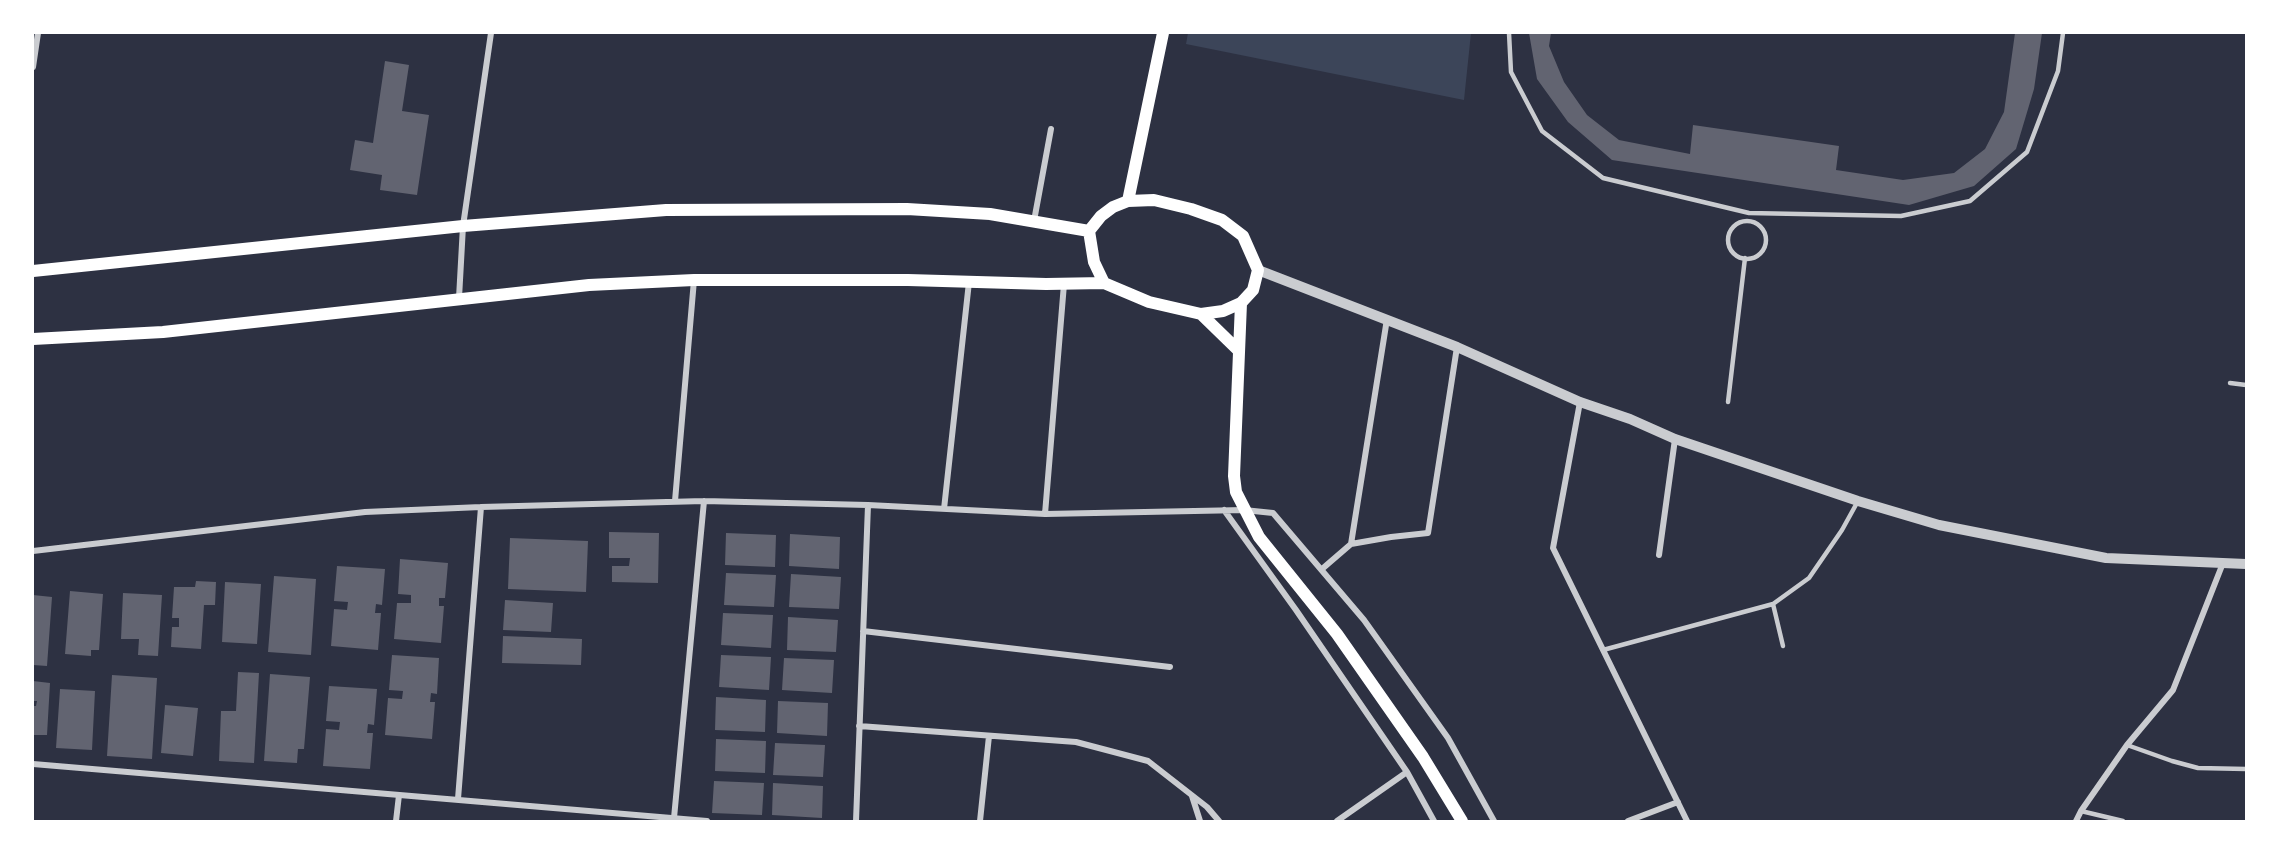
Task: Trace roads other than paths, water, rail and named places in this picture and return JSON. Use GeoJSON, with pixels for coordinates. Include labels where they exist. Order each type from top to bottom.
{"type":"FeatureCollection","features":[{"type":"Feature","properties":{"kind":"main road"},"geometry":{"type":"LineString","coordinates":[[1128,201],[1163,33]]}},
{"type":"Feature","properties":{"kind":"main road"},"geometry":{"type":"LineString","coordinates":[[33,339],[163,332],[589,285],[694,280],[1104,283],[1149,303],[1201,314],[1223,311],[1241,303],[1253,290],[1258,270],[1243,236],[1222,220],[1191,208],[1154,200],[1128,201],[1113,207],[1101,216],[1089,231],[1094,262],[1104,283]]}},
{"type":"Feature","properties":{"kind":"main road"},"geometry":{"type":"LineString","coordinates":[[33,271],[463,226],[666,210],[907,208],[990,214],[1089,231]]}},
{"type":"Feature","properties":{"kind":"main road"},"geometry":{"type":"LineString","coordinates":[[1241,303],[1233,476],[1236,492],[1250,523],[1337,634],[1423,757],[1462,821]]}},
{"type":"Feature","properties":{"kind":"main road"},"geometry":{"type":"LineString","coordinates":[[1201,314],[1239,351]]}},
{"type":"Feature","properties":{"kind":"street"},"geometry":{"type":"LineString","coordinates":[[33,67],[38,33]]}},
{"type":"Feature","properties":{"kind":"street"},"geometry":{"type":"LineString","coordinates":[[459,298],[463,226],[491,33]]}},
{"type":"Feature","properties":{"kind":"street"},"geometry":{"type":"LineString","coordinates":[[1034,221],[1051,129]]}},
{"type":"Feature","properties":{"kind":"street"},"geometry":{"type":"LineString","coordinates":[[1258,270],[1457,347],[1580,402],[1630,419],[1711,453],[1857,501],[1939,525],[2106,558],[2246,564]]}},
{"type":"Feature","properties":{"kind":"street"},"geometry":{"type":"LineString","coordinates":[[675,501],[694,280]]}},
{"type":"Feature","properties":{"kind":"street"},"geometry":{"type":"LineString","coordinates":[[944,509],[969,282]]}},
{"type":"Feature","properties":{"kind":"street"},"geometry":{"type":"LineString","coordinates":[[1045,514],[1064,284]]}},
{"type":"Feature","properties":{"kind":"street"},"geometry":{"type":"LineString","coordinates":[[1351,544],[1387,320]]}},
{"type":"Feature","properties":{"kind":"street"},"geometry":{"type":"LineString","coordinates":[[1322,569],[1351,544],[1428,533],[1457,347]]}},
{"type":"Feature","properties":{"kind":"street"},"geometry":{"type":"LineString","coordinates":[[1580,402],[1553,548],[1687,821]]}},
{"type":"Feature","properties":{"kind":"street"},"geometry":{"type":"LineString","coordinates":[[1659,555],[1675,439]]}},
{"type":"Feature","properties":{"kind":"street"},"geometry":{"type":"LineString","coordinates":[[33,551],[364,512],[675,501],[868,505],[1045,514],[1224,510],[1273,513],[1364,620],[1448,738],[1494,821]]}},
{"type":"Feature","properties":{"kind":"street"},"geometry":{"type":"LineString","coordinates":[[674,818],[704,501]]}},
{"type":"Feature","properties":{"kind":"street"},"geometry":{"type":"LineString","coordinates":[[856,821],[868,505]]}},
{"type":"Feature","properties":{"kind":"street"},"geometry":{"type":"LineString","coordinates":[[458,799],[481,507]]}},
{"type":"Feature","properties":{"kind":"street"},"geometry":{"type":"LineString","coordinates":[[1224,510],[1407,772],[1434,821]]}},
{"type":"Feature","properties":{"kind":"street"},"geometry":{"type":"LineString","coordinates":[[2076,821],[2127,745],[2173,690],[2223,563]]}},
{"type":"Feature","properties":{"kind":"street"},"geometry":{"type":"LineString","coordinates":[[863,631],[1170,667]]}},
{"type":"Feature","properties":{"kind":"street"},"geometry":{"type":"LineString","coordinates":[[860,726],[1076,742],[1148,761],[1192,795],[1219,821]]}},
{"type":"Feature","properties":{"kind":"street"},"geometry":{"type":"LineString","coordinates":[[980,821],[989,736]]}},
{"type":"Feature","properties":{"kind":"street"},"geometry":{"type":"LineString","coordinates":[[33,764],[707,821]]}},
{"type":"Feature","properties":{"kind":"street"},"geometry":{"type":"LineString","coordinates":[[1337,821],[1407,772]]}},
{"type":"Feature","properties":{"kind":"street"},"geometry":{"type":"LineString","coordinates":[[396,821],[399,795]]}},
{"type":"Feature","properties":{"kind":"street"},"geometry":{"type":"LineString","coordinates":[[1192,795],[1200,821]]}},
{"type":"Feature","properties":{"kind":"street"},"geometry":{"type":"LineString","coordinates":[[1628,821],[1678,802]]}},
{"type":"Feature","properties":{"kind":"lane"},"geometry":{"type":"LineString","coordinates":[[1509,33],[1511,72],[1542,131],[1603,178],[1749,213],[1901,216],[1970,201],[2027,152],[2058,71],[2063,33]]}},
{"type":"Feature","properties":{"kind":"lane"},"geometry":{"type":"LineString","coordinates":[[1749,213],[1749,221]]}},
{"type":"Feature","properties":{"kind":"lane"},"geometry":{"type":"LineString","coordinates":[[1749,221],[1760,226],[1766,242],[1760,253],[1754,257],[1745,258],[1732,251],[1728,239],[1729,233],[1737,224],[1749,221]]}},
{"type":"Feature","properties":{"kind":"lane"},"geometry":{"type":"LineString","coordinates":[[1728,402],[1745,258]]}},
{"type":"Feature","properties":{"kind":"lane"},"geometry":{"type":"LineString","coordinates":[[2230,383],[2246,385]]}},
{"type":"Feature","properties":{"kind":"lane"},"geometry":{"type":"LineString","coordinates":[[1603,650],[1773,604],[1809,578],[1842,530],[1857,501]]}},
{"type":"Feature","properties":{"kind":"lane"},"geometry":{"type":"LineString","coordinates":[[1773,604],[1783,646]]}},
{"type":"Feature","properties":{"kind":"lane"},"geometry":{"type":"LineString","coordinates":[[2127,745],[2172,762],[2198,768],[2246,769]]}},
{"type":"Feature","properties":{"kind":"lane"},"geometry":{"type":"LineString","coordinates":[[2081,811],[2123,821]]}}]}
